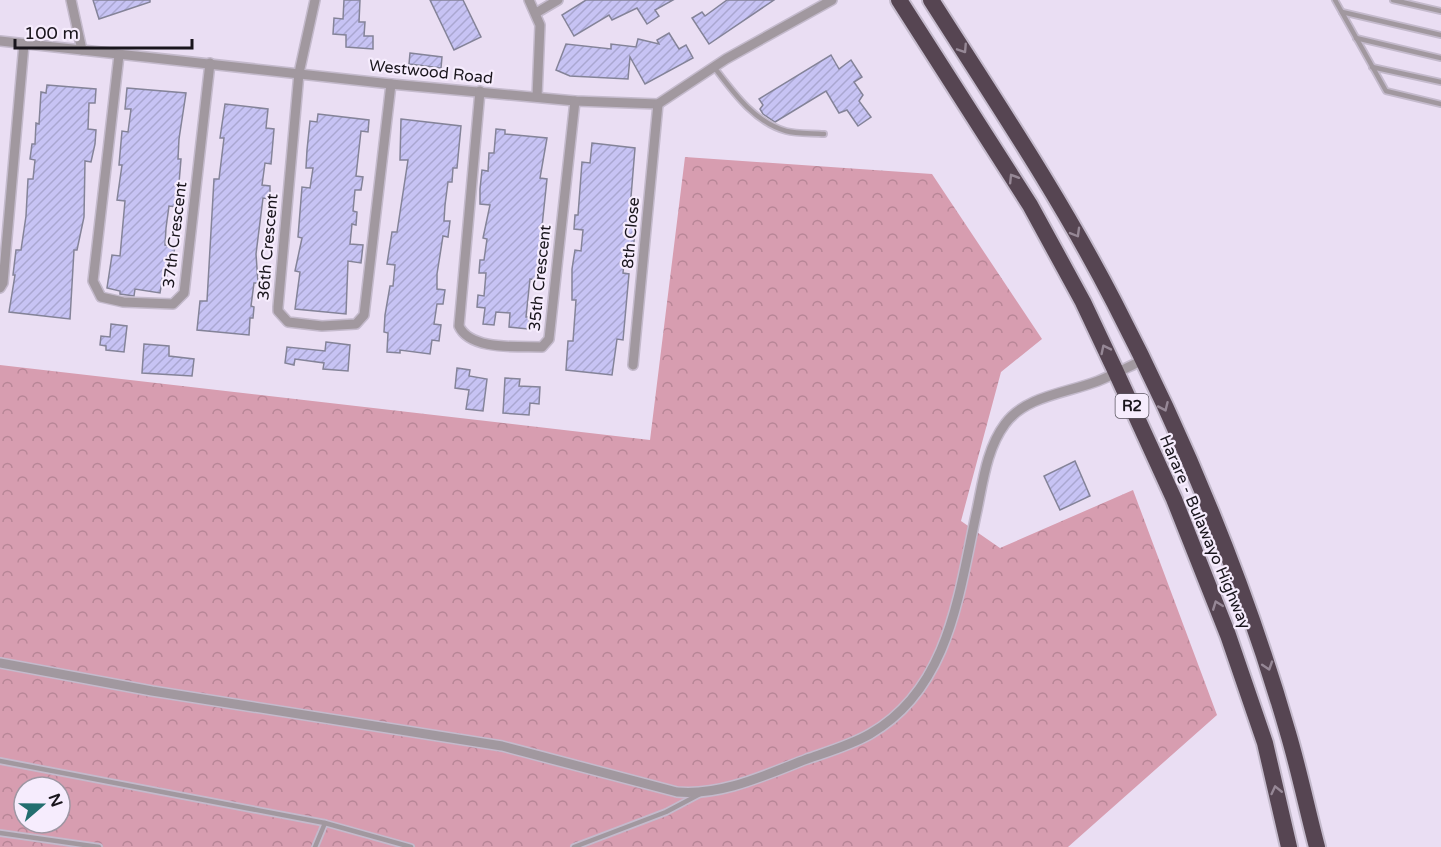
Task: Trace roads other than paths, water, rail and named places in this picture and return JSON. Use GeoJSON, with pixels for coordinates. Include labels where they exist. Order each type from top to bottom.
{"type":"FeatureCollection","features":[{"type":"Feature","properties":{"kind":"highway","name":"Harare - Bulawayo Highway"},"geometry":{"type":"LineString","coordinates":[[898,0],[1030,205],[1083,302],[1116,372],[1174,498],[1232,644],[1265,742],[1289,847]]}},
{"type":"Feature","properties":{"kind":"highway","name":"Harare - Bulawayo Highway"},"geometry":{"type":"LineString","coordinates":[[931,0],[1060,206],[1114,300],[1143,360],[1210,511],[1256,630],[1289,735],[1317,847]]}},
{"type":"Feature","properties":{"kind":"street"},"geometry":{"type":"LineString","coordinates":[[71,0],[82,50]]}},
{"type":"Feature","properties":{"kind":"street"},"geometry":{"type":"LineString","coordinates":[[299,73],[315,0]]}},
{"type":"Feature","properties":{"kind":"street"},"geometry":{"type":"LineString","coordinates":[[529,0],[540,25],[537,97]]}},
{"type":"Feature","properties":{"kind":"street"},"geometry":{"type":"LineString","coordinates":[[536,13],[558,0]]}},
{"type":"Feature","properties":{"kind":"street"},"geometry":{"type":"LineString","coordinates":[[658,104],[714,67],[827,1]]}},
{"type":"Feature","properties":{"kind":"street","name":"Westwood Road"},"geometry":{"type":"LineString","coordinates":[[0,41],[391,84],[575,101],[658,104]]}},
{"type":"Feature","properties":{"kind":"street"},"geometry":{"type":"LineString","coordinates":[[0,288],[3,283],[24,44]]}},
{"type":"Feature","properties":{"kind":"street","name":"37th Crescent"},"geometry":{"type":"LineString","coordinates":[[119,55],[93,281],[101,297],[123,302],[173,304],[184,293],[210,63]]}},
{"type":"Feature","properties":{"kind":"street","name":"36th Crescent"},"geometry":{"type":"LineString","coordinates":[[299,73],[278,307],[278,311],[288,322],[322,326],[356,324],[364,315],[391,84]]}},
{"type":"Feature","properties":{"kind":"street","name":"35th Crescent"},"geometry":{"type":"LineString","coordinates":[[480,92],[459,326],[468,338],[483,343],[542,347],[549,339],[575,101]]}},
{"type":"Feature","properties":{"kind":"street","name":"8th Close"},"geometry":{"type":"LineString","coordinates":[[633,365],[658,104]]}},
{"type":"Feature","properties":{"kind":"street"},"geometry":{"type":"LineString","coordinates":[[0,663],[152,691],[502,746],[616,778],[677,792],[700,794],[760,776],[869,735],[910,704],[930,674],[946,640],[990,454],[1005,424],[1018,411],[1031,403],[1099,380],[1143,360]]}},
{"type":"Feature","properties":{"kind":"lane"},"geometry":{"type":"LineString","coordinates":[[1335,0],[1386,92],[1441,104]]}},
{"type":"Feature","properties":{"kind":"lane"},"geometry":{"type":"LineString","coordinates":[[1393,0],[1441,11]]}},
{"type":"Feature","properties":{"kind":"lane"},"geometry":{"type":"LineString","coordinates":[[1341,12],[1441,35]]}},
{"type":"Feature","properties":{"kind":"lane"},"geometry":{"type":"LineString","coordinates":[[1356,38],[1441,58]]}},
{"type":"Feature","properties":{"kind":"lane"},"geometry":{"type":"LineString","coordinates":[[714,67],[737,97],[760,118],[787,131],[824,134]]}},
{"type":"Feature","properties":{"kind":"lane"},"geometry":{"type":"LineString","coordinates":[[1372,67],[1441,82]]}},
{"type":"Feature","properties":{"kind":"lane"},"geometry":{"type":"LineString","coordinates":[[0,761],[325,823],[411,847]]}},
{"type":"Feature","properties":{"kind":"lane"},"geometry":{"type":"LineString","coordinates":[[574,847],[666,812],[700,794]]}},
{"type":"Feature","properties":{"kind":"lane"},"geometry":{"type":"LineString","coordinates":[[315,847],[325,823]]}},
{"type":"Feature","properties":{"kind":"lane"},"geometry":{"type":"LineString","coordinates":[[0,833],[99,847]]}}]}
